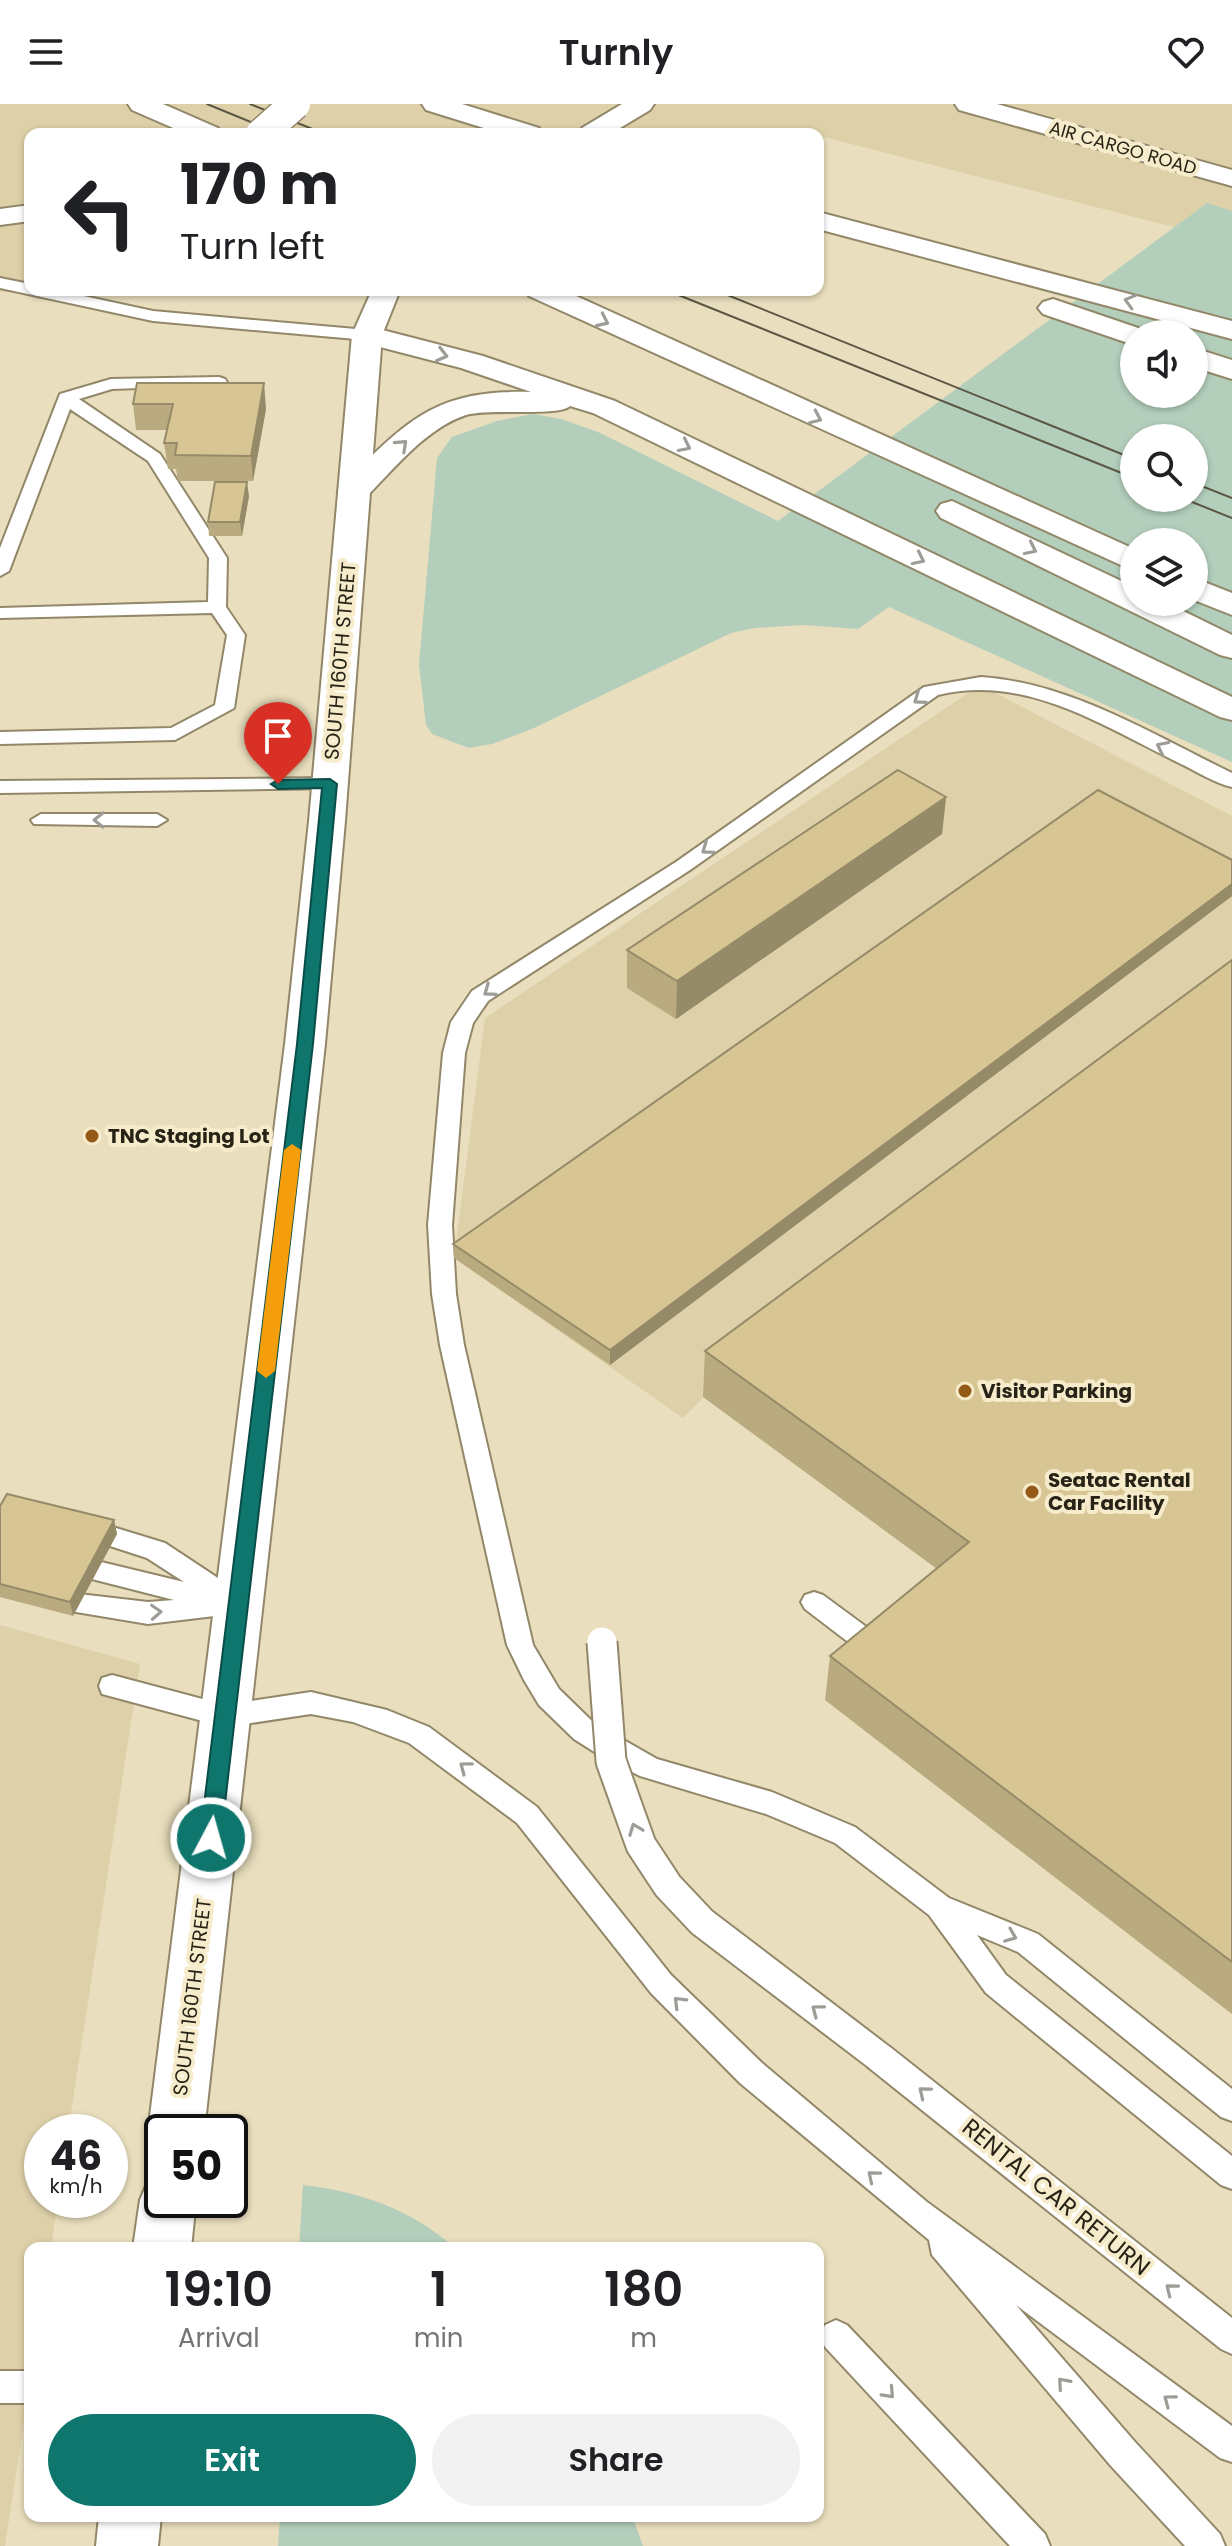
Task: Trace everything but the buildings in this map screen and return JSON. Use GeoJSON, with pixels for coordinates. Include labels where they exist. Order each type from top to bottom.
{"type":"FeatureCollection","features":[{"type":"Feature","properties":{"kind":"main road"},"geometry":{"type":"LineString","coordinates":[[141,104],[195,128]]}},
{"type":"Feature","properties":{"kind":"main road"},"geometry":{"type":"LineString","coordinates":[[268,128],[295,104]]}},
{"type":"Feature","properties":{"kind":"main road"},"geometry":{"type":"LineString","coordinates":[[435,104],[511,128]]}},
{"type":"Feature","properties":{"kind":"main road"},"geometry":{"type":"LineString","coordinates":[[601,128],[641,104]]}},
{"type":"Feature","properties":{"kind":"main road","name":"AIR CARGO ROAD"},"geometry":{"type":"LineString","coordinates":[[968,104],[1232,178]]}},
{"type":"Feature","properties":{"kind":"main road"},"geometry":{"type":"LineString","coordinates":[[0,217],[24,214]]}},
{"type":"Feature","properties":{"kind":"main road"},"geometry":{"type":"LineString","coordinates":[[824,222],[1232,330]]}},
{"type":"Feature","properties":{"kind":"main road"},"geometry":{"type":"LineString","coordinates":[[824,229],[1120,331]]}},
{"type":"Feature","properties":{"kind":"main road","name":"SOUTH 160TH STREET"},"geometry":{"type":"LineString","coordinates":[[178,2114],[305,1044],[367,335],[383,296]]}},
{"type":"Feature","properties":{"kind":"main road"},"geometry":{"type":"LineString","coordinates":[[552,296],[1120,555]]}},
{"type":"Feature","properties":{"kind":"main road"},"geometry":{"type":"LineString","coordinates":[[367,335],[472,362],[604,407],[1232,710]]}},
{"type":"Feature","properties":{"kind":"main road"},"geometry":{"type":"LineString","coordinates":[[668,351],[752,412],[1120,593]]}},
{"type":"Feature","properties":{"kind":"main road"},"geometry":{"type":"LineString","coordinates":[[1208,362],[1232,370]]}},
{"type":"Feature","properties":{"kind":"main road"},"geometry":{"type":"LineString","coordinates":[[354,491],[411,436],[456,409],[517,400],[604,407]]}},
{"type":"Feature","properties":{"kind":"main road"},"geometry":{"type":"LineString","coordinates":[[1208,594],[1232,605]]}},
{"type":"Feature","properties":{"kind":"main road"},"geometry":{"type":"LineString","coordinates":[[1167,616],[1232,648]]}},
{"type":"Feature","properties":{"kind":"main road"},"geometry":{"type":"LineString","coordinates":[[163,2242],[166,2218]]}},
{"type":"Feature","properties":{"kind":"main road"},"geometry":{"type":"LineString","coordinates":[[127,2546],[129,2522]]}},
{"type":"Feature","properties":{"kind":"lane"},"geometry":{"type":"LineString","coordinates":[[0,283],[24,288]]}},
{"type":"Feature","properties":{"kind":"lane"},"geometry":{"type":"LineString","coordinates":[[60,296],[153,316],[367,335]]}},
{"type":"Feature","properties":{"kind":"lane"},"geometry":{"type":"LineString","coordinates":[[66,398],[111,384],[219,382]]}},
{"type":"Feature","properties":{"kind":"lane"},"geometry":{"type":"LineString","coordinates":[[0,571],[66,398]]}},
{"type":"Feature","properties":{"kind":"lane"},"geometry":{"type":"LineString","coordinates":[[0,738],[175,734],[224,708],[236,635],[217,607],[218,558],[154,458],[66,398]]}},
{"type":"Feature","properties":{"kind":"lane"},"geometry":{"type":"LineString","coordinates":[[0,613],[217,607]]}},
{"type":"Feature","properties":{"kind":"lane"},"geometry":{"type":"LineString","coordinates":[[1232,781],[1033,687],[990,681],[931,691],[683,866],[480,996],[462,1022],[454,1053],[440,1225],[444,1294],[452,1345],[520,1645],[549,1697],[575,1722],[614,1750],[650,1768],[772,1804],[845,1835],[939,1906],[1028,1943],[1232,2107]]}},
{"type":"Feature","properties":{"kind":"lane"},"geometry":{"type":"LineString","coordinates":[[0,787],[330,784]]}},
{"type":"Feature","properties":{"kind":"lane"},"geometry":{"type":"LineString","coordinates":[[41,820],[157,820]]}},
{"type":"Feature","properties":{"kind":"lane"},"geometry":{"type":"LineString","coordinates":[[116,1538],[156,1550],[239,1605]]}},
{"type":"Feature","properties":{"kind":"lane"},"geometry":{"type":"LineString","coordinates":[[97,1571],[239,1605]]}},
{"type":"Feature","properties":{"kind":"lane"},"geometry":{"type":"LineString","coordinates":[[814,1602],[882,1653]]}},
{"type":"Feature","properties":{"kind":"lane"},"geometry":{"type":"LineString","coordinates":[[79,1604],[148,1613],[239,1605]]}},
{"type":"Feature","properties":{"kind":"lane","name":"RENTAL CAR RETURN"},"geometry":{"type":"LineString","coordinates":[[602,1642],[611,1761],[641,1845],[668,1886],[702,1922],[879,2057],[1232,2338]]}},
{"type":"Feature","properties":{"kind":"lane"},"geometry":{"type":"LineString","coordinates":[[112,1686],[225,1716],[311,1703],[387,1721],[419,1735],[453,1758],[527,1815],[661,1984],[751,2073],[916,2212],[1232,2446]]}},
{"type":"Feature","properties":{"kind":"lane"},"geometry":{"type":"LineString","coordinates":[[939,1906],[996,1984],[1232,2175]]}},
{"type":"Feature","properties":{"kind":"lane"},"geometry":{"type":"LineString","coordinates":[[916,2212],[1123,2454],[1208,2546]]}},
{"type":"Feature","properties":{"kind":"lane"},"geometry":{"type":"LineString","coordinates":[[836,2336],[1033,2546]]}},
{"type":"Feature","properties":{"kind":"lane"},"geometry":{"type":"LineString","coordinates":[[0,2387],[24,2387]]}},
{"type":"Feature","properties":{"kind":"shaded area"},"geometry":{"type":"Polygon","coordinates":[[[0,104],[1232,104],[1232,242],[824,137],[824,128],[24,128],[24,292],[0,292],[0,104]]]}},
{"type":"Feature","properties":{"kind":"shaded area","name":"Seatac Rental Car Facility"},"geometry":{"type":"Polygon","coordinates":[[[980,685],[1232,816],[1232,2014],[825,1700],[962,1587],[704,1397],[683,1418],[454,1258],[485,1018],[980,685]]]}},
{"type":"Feature","properties":{"kind":"shaded area"},"geometry":{"type":"Polygon","coordinates":[[[0,1625],[140,1664],[71,2114],[24,2114],[24,2218],[55,2218],[52,2242],[24,2242],[24,2422],[5,2546],[0,2546],[0,1625]]]}},
{"type":"Feature","properties":{"kind":"green space"},"geometry":{"type":"Polygon","coordinates":[[[1207,203],[1232,211],[1232,762],[889,607],[858,629],[804,625],[731,633],[534,728],[492,744],[469,748],[432,734],[426,725],[419,665],[437,458],[452,437],[497,421],[533,414],[561,419],[598,432],[778,521],[1207,203]]]}},
{"type":"Feature","properties":{"kind":"green space"},"geometry":{"type":"Polygon","coordinates":[[[303,2185],[345,2192],[384,2204],[421,2223],[448,2242],[299,2242],[303,2185]]]}},
{"type":"Feature","properties":{"kind":"green space"},"geometry":{"type":"Polygon","coordinates":[[[280,2522],[634,2522],[643,2546],[278,2546],[280,2522]]]}},
{"type":"Feature","properties":{"kind":"tram line"},"geometry":{"type":"LineString","coordinates":[[207,104],[265,128]]}},
{"type":"Feature","properties":{"kind":"tram line"},"geometry":{"type":"LineString","coordinates":[[250,104],[310,128]]}},
{"type":"Feature","properties":{"kind":"tram line"},"geometry":{"type":"LineString","coordinates":[[681,296],[1120,472]]}},
{"type":"Feature","properties":{"kind":"tram line"},"geometry":{"type":"LineString","coordinates":[[730,296],[1120,453]]}},
{"type":"Feature","properties":{"kind":"tram line"},"geometry":{"type":"LineString","coordinates":[[1208,489],[1232,498]]}},
{"type":"Feature","properties":{"kind":"tram line"},"geometry":{"type":"LineString","coordinates":[[1208,508],[1232,518]]}},
{"type":"Feature","properties":{"kind":"slow traffic"},"geometry":{"type":"LineString","coordinates":[[266,1371],[292,1150]]}},
{"type":"Feature","properties":{"kind":"place","name":"TNC Staging Lot"},"geometry":{"type":"Point","coordinates":[92,1136]}},
{"type":"Feature","properties":{"kind":"place","name":"Visitor Parking"},"geometry":{"type":"Point","coordinates":[965,1391]}},
{"type":"Feature","properties":{"kind":"place","name":"Seatac Rental Car Facility"},"geometry":{"type":"Point","coordinates":[1032,1492]}},
{"type":"Feature","properties":{"kind":"route"},"geometry":{"type":"LineString","coordinates":[[211,1838],[305,1044],[330,784],[278,784]]}}]}
